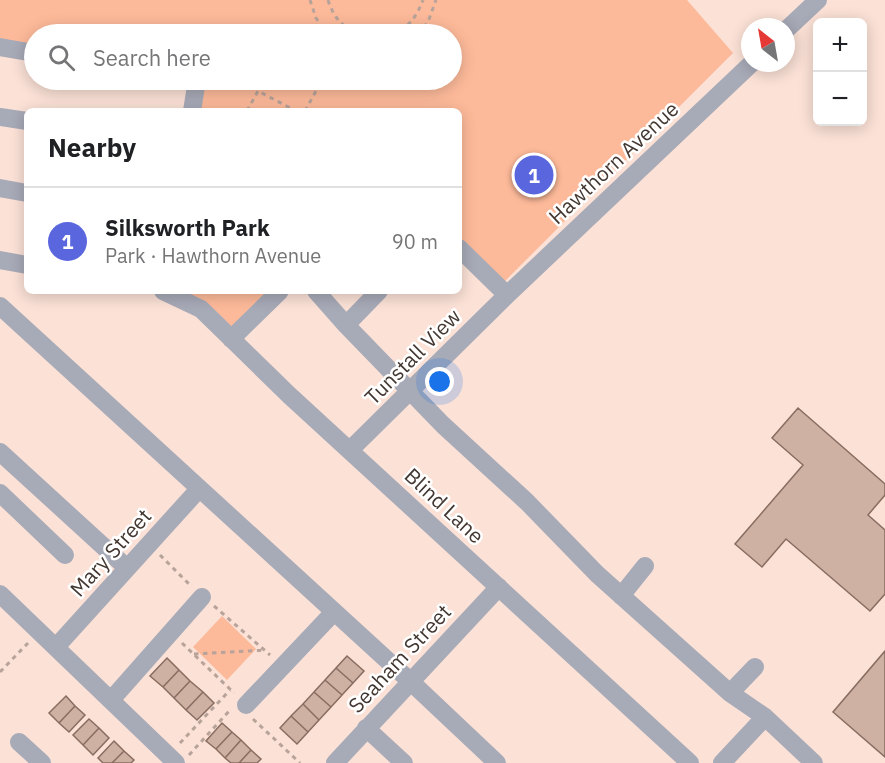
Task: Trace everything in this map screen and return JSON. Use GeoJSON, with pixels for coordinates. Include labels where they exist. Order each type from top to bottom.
{"type":"FeatureCollection","features":[{"type":"Feature","properties":{"kind":"street"},"geometry":{"type":"LineString","coordinates":[[795,22],[818,0]]}},
{"type":"Feature","properties":{"kind":"street"},"geometry":{"type":"LineString","coordinates":[[0,47],[24,51]]}},
{"type":"Feature","properties":{"kind":"street","name":"Hawthorn Avenue"},"geometry":{"type":"LineString","coordinates":[[507,295],[742,72]]}},
{"type":"Feature","properties":{"kind":"street"},"geometry":{"type":"LineString","coordinates":[[192,108],[195,90]]}},
{"type":"Feature","properties":{"kind":"street"},"geometry":{"type":"LineString","coordinates":[[0,117],[24,121]]}},
{"type":"Feature","properties":{"kind":"street"},"geometry":{"type":"LineString","coordinates":[[0,188],[24,192]]}},
{"type":"Feature","properties":{"kind":"street"},"geometry":{"type":"LineString","coordinates":[[462,251],[507,295]]}},
{"type":"Feature","properties":{"kind":"street"},"geometry":{"type":"LineString","coordinates":[[0,260],[24,264]]}},
{"type":"Feature","properties":{"kind":"street","name":"Blind Lane"},"geometry":{"type":"LineString","coordinates":[[169,294],[201,309],[350,450],[690,763]]}},
{"type":"Feature","properties":{"kind":"street"},"geometry":{"type":"LineString","coordinates":[[231,339],[277,294]]}},
{"type":"Feature","properties":{"kind":"street"},"geometry":{"type":"LineString","coordinates":[[319,294],[443,425],[527,502],[621,596],[730,693],[765,717],[814,763]]}},
{"type":"Feature","properties":{"kind":"street"},"geometry":{"type":"LineString","coordinates":[[346,325],[376,294]]}},
{"type":"Feature","properties":{"kind":"street","name":"Tunstall View"},"geometry":{"type":"LineString","coordinates":[[350,450],[507,295]]}},
{"type":"Feature","properties":{"kind":"street"},"geometry":{"type":"LineString","coordinates":[[0,306],[497,763]]}},
{"type":"Feature","properties":{"kind":"street"},"geometry":{"type":"LineString","coordinates":[[0,452],[127,568]]}},
{"type":"Feature","properties":{"kind":"street","name":"Mary Street"},"geometry":{"type":"LineString","coordinates":[[56,647],[199,489]]}},
{"type":"Feature","properties":{"kind":"street"},"geometry":{"type":"LineString","coordinates":[[0,493],[65,555]]}},
{"type":"Feature","properties":{"kind":"street"},"geometry":{"type":"LineString","coordinates":[[621,596],[645,566]]}},
{"type":"Feature","properties":{"kind":"street","name":"Seaham Street"},"geometry":{"type":"LineString","coordinates":[[335,763],[499,587]]}},
{"type":"Feature","properties":{"kind":"street"},"geometry":{"type":"LineString","coordinates":[[0,594],[111,700],[178,758]]}},
{"type":"Feature","properties":{"kind":"street"},"geometry":{"type":"LineString","coordinates":[[111,700],[202,597]]}},
{"type":"Feature","properties":{"kind":"street"},"geometry":{"type":"LineString","coordinates":[[240,706],[334,612]]}},
{"type":"Feature","properties":{"kind":"street"},"geometry":{"type":"LineString","coordinates":[[730,693],[755,667]]}},
{"type":"Feature","properties":{"kind":"street"},"geometry":{"type":"LineString","coordinates":[[722,763],[765,717]]}},
{"type":"Feature","properties":{"kind":"street"},"geometry":{"type":"LineString","coordinates":[[366,729],[404,763]]}},
{"type":"Feature","properties":{"kind":"street"},"geometry":{"type":"LineString","coordinates":[[19,742],[42,763]]}},
{"type":"Feature","properties":{"kind":"path"},"geometry":{"type":"LineString","coordinates":[[310,0],[315,18],[320,24]]}},
{"type":"Feature","properties":{"kind":"path"},"geometry":{"type":"LineString","coordinates":[[328,0],[338,20],[343,24]]}},
{"type":"Feature","properties":{"kind":"path"},"geometry":{"type":"LineString","coordinates":[[409,24],[423,0]]}},
{"type":"Feature","properties":{"kind":"path"},"geometry":{"type":"LineString","coordinates":[[426,24],[436,0]]}},
{"type":"Feature","properties":{"kind":"path"},"geometry":{"type":"LineString","coordinates":[[307,108],[317,90]]}},
{"type":"Feature","properties":{"kind":"path"},"geometry":{"type":"LineString","coordinates":[[249,108],[258,91],[290,108]]}},
{"type":"Feature","properties":{"kind":"path"},"geometry":{"type":"LineString","coordinates":[[0,672],[39,631]]}},
{"type":"Feature","properties":{"kind":"path"},"geometry":{"type":"LineString","coordinates":[[194,654],[265,650]]}},
{"type":"Feature","properties":{"kind":"path"},"geometry":{"type":"LineString","coordinates":[[178,758],[230,690]]}},
{"type":"Feature","properties":{"kind":"path"},"geometry":{"type":"LineString","coordinates":[[178,758],[240,706]]}},
{"type":"Feature","properties":{"kind":"shaded area"},"geometry":{"type":"Polygon","coordinates":[[[0,0],[687,0],[733,53],[503,283],[462,243],[462,108],[198,108],[201,90],[462,90],[462,24],[24,24],[24,55],[0,52],[0,0]]]}},
{"type":"Feature","properties":{"kind":"shaded area"},"geometry":{"type":"Polygon","coordinates":[[[168,294],[272,294],[232,333],[168,294]]]}},
{"type":"Feature","properties":{"kind":"shaded area"},"geometry":{"type":"Polygon","coordinates":[[[222,616],[256,649],[227,680],[193,647],[222,616]]]}},
{"type":"Feature","properties":{"kind":"building"},"geometry":{"type":"Polygon","coordinates":[[[798,408],[885,484],[885,495],[868,515],[885,530],[885,594],[870,611],[786,539],[762,567],[735,544],[803,465],[772,438],[798,408]]]}},
{"type":"Feature","properties":{"kind":"building"},"geometry":{"type":"Polygon","coordinates":[[[885,651],[885,757],[833,712],[885,651]]]}},
{"type":"Feature","properties":{"kind":"building"},"geometry":{"type":"Polygon","coordinates":[[[347,656],[364,671],[353,683],[336,668],[347,656]]]}},
{"type":"Feature","properties":{"kind":"building"},"geometry":{"type":"Polygon","coordinates":[[[167,658],[179,670],[163,687],[150,676],[167,658]]]}},
{"type":"Feature","properties":{"kind":"building"},"geometry":{"type":"Polygon","coordinates":[[[336,668],[353,683],[342,695],[325,680],[336,668]]]}},
{"type":"Feature","properties":{"kind":"building"},"geometry":{"type":"Polygon","coordinates":[[[179,670],[190,681],[174,698],[163,687],[179,670]]]}},
{"type":"Feature","properties":{"kind":"building"},"geometry":{"type":"Polygon","coordinates":[[[325,680],[342,695],[331,707],[314,692],[325,680]]]}},
{"type":"Feature","properties":{"kind":"building"},"geometry":{"type":"Polygon","coordinates":[[[190,681],[203,692],[186,710],[174,698],[190,681]]]}},
{"type":"Feature","properties":{"kind":"building"},"geometry":{"type":"Polygon","coordinates":[[[203,692],[214,703],[197,720],[186,710],[203,692]]]}},
{"type":"Feature","properties":{"kind":"building"},"geometry":{"type":"Polygon","coordinates":[[[314,692],[331,707],[319,720],[303,704],[314,692]]]}},
{"type":"Feature","properties":{"kind":"building"},"geometry":{"type":"Polygon","coordinates":[[[66,696],[75,706],[59,723],[49,713],[66,696]]]}},
{"type":"Feature","properties":{"kind":"building"},"geometry":{"type":"Polygon","coordinates":[[[303,704],[319,720],[308,732],[291,716],[303,704]]]}},
{"type":"Feature","properties":{"kind":"building"},"geometry":{"type":"Polygon","coordinates":[[[75,706],[85,715],[69,732],[59,723],[75,706]]]}},
{"type":"Feature","properties":{"kind":"building"},"geometry":{"type":"Polygon","coordinates":[[[291,716],[308,732],[297,744],[280,728],[291,716]]]}},
{"type":"Feature","properties":{"kind":"building"},"geometry":{"type":"Polygon","coordinates":[[[89,719],[99,728],[83,745],[73,735],[89,719]]]}},
{"type":"Feature","properties":{"kind":"building"},"geometry":{"type":"Polygon","coordinates":[[[222,723],[232,732],[216,749],[206,741],[222,723]]]}},
{"type":"Feature","properties":{"kind":"building"},"geometry":{"type":"Polygon","coordinates":[[[99,728],[109,738],[93,755],[83,745],[99,728]]]}},
{"type":"Feature","properties":{"kind":"building"},"geometry":{"type":"Polygon","coordinates":[[[232,732],[241,740],[225,758],[216,749],[232,732]]]}},
{"type":"Feature","properties":{"kind":"building"},"geometry":{"type":"Polygon","coordinates":[[[241,740],[251,750],[239,763],[231,763],[225,758],[241,740]]]}},
{"type":"Feature","properties":{"kind":"building"},"geometry":{"type":"Polygon","coordinates":[[[114,741],[124,751],[112,763],[103,763],[98,758],[114,741]]]}},
{"type":"Feature","properties":{"kind":"building"},"geometry":{"type":"Polygon","coordinates":[[[251,750],[261,759],[257,763],[239,763],[251,750]]]}},
{"type":"Feature","properties":{"kind":"building"},"geometry":{"type":"Polygon","coordinates":[[[124,751],[134,760],[131,763],[112,763],[124,751]]]}},
{"type":"Feature","properties":{"kind":"place","name":"Silksworth Park"},"geometry":{"type":"Point","coordinates":[534,175]}}]}
